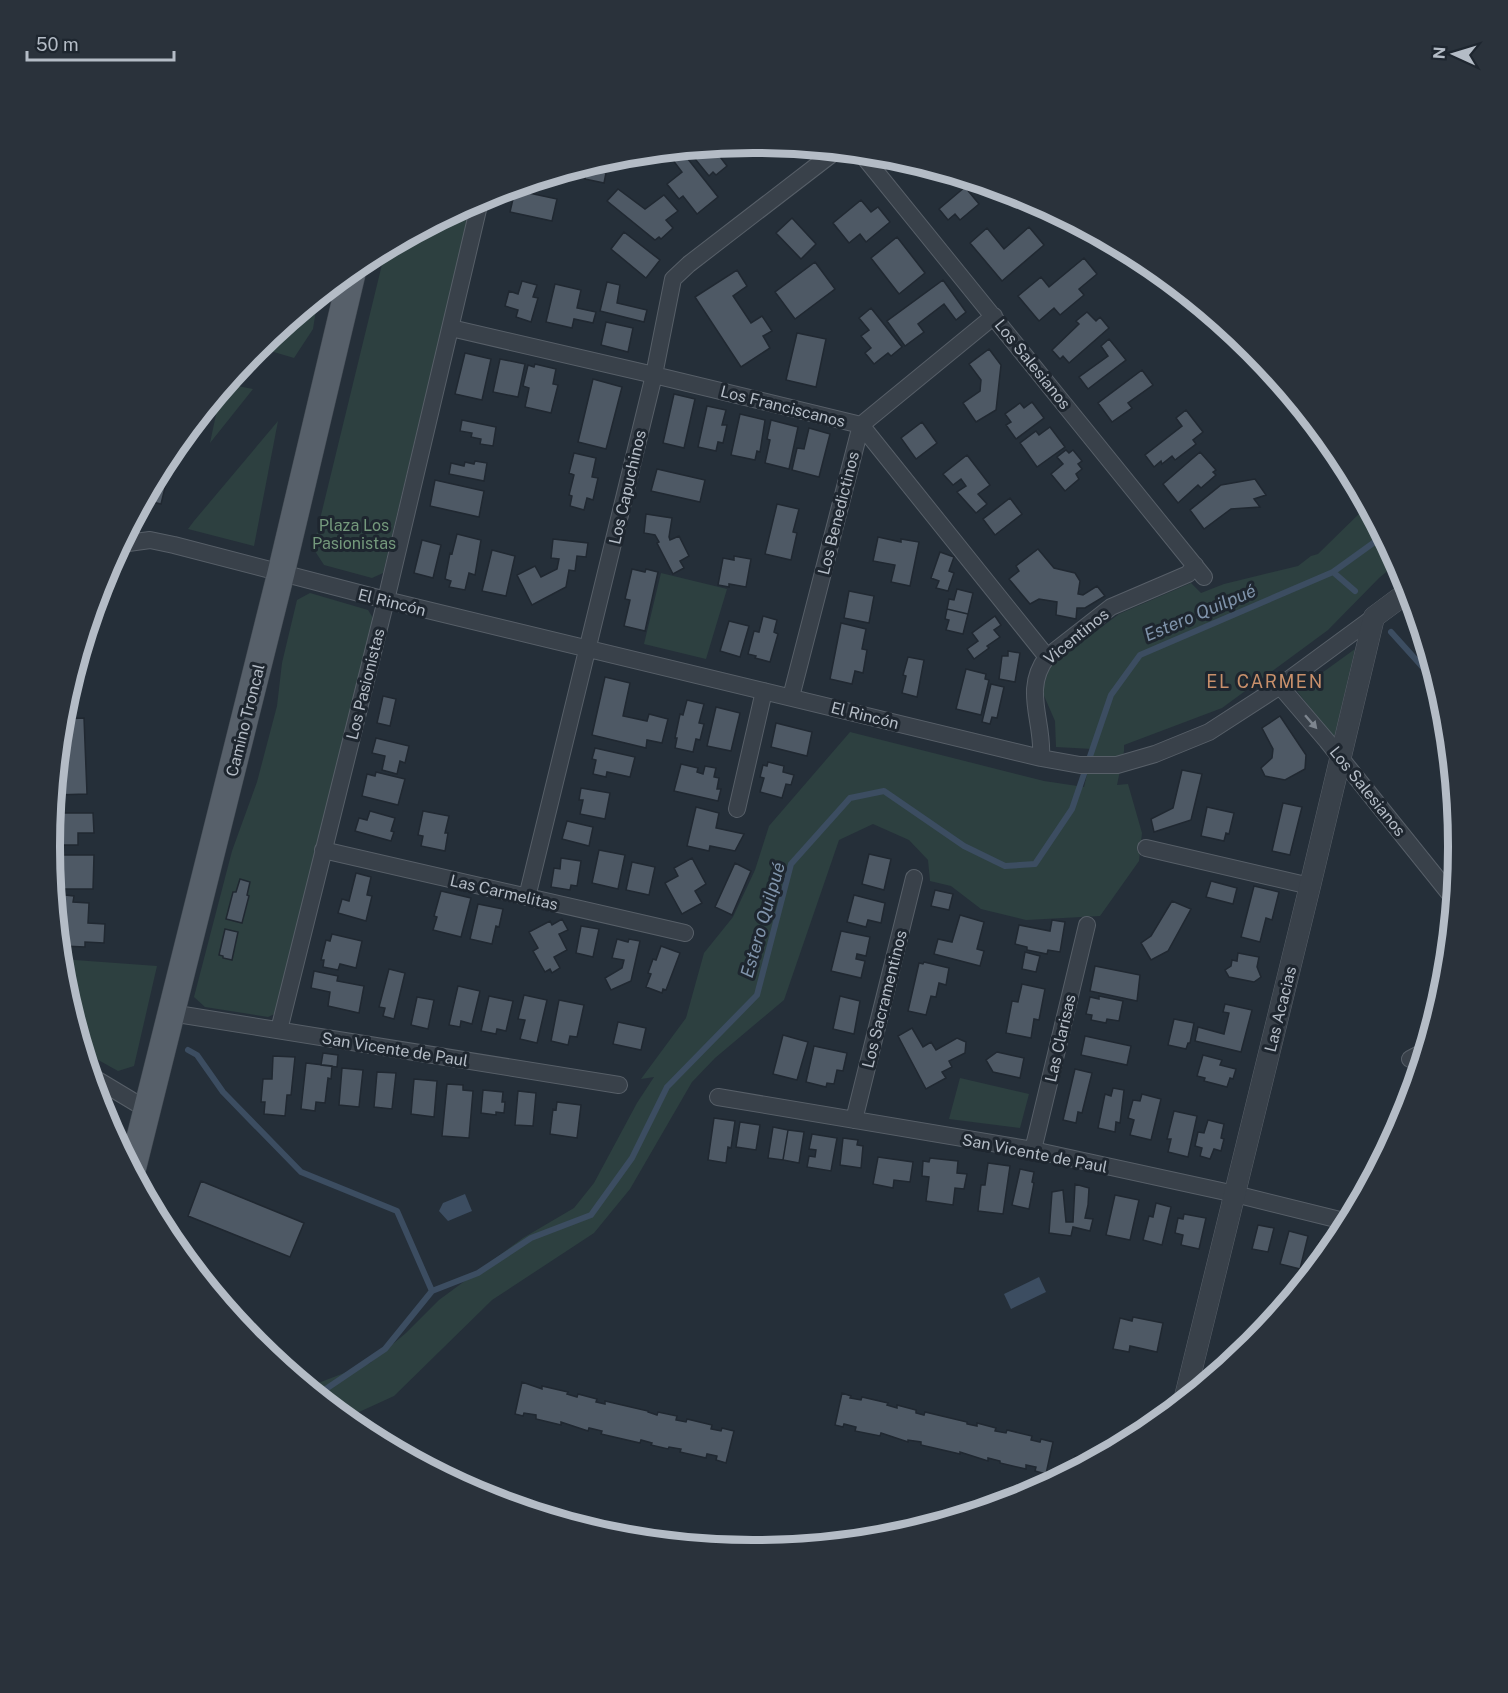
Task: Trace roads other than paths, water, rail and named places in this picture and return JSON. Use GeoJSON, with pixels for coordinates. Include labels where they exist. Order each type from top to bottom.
{"type":"FeatureCollection","features":[{"type":"Feature","properties":{"kind":"main road","name":"Camino Troncal"},"geometry":{"type":"LineString","coordinates":[[135,1158],[281,573],[349,283]]}},
{"type":"Feature","properties":{"kind":"street","name":"Los Capuchinos"},"geometry":{"type":"LineString","coordinates":[[527,897],[654,375],[673,279],[689,264],[828,157]]}},
{"type":"Feature","properties":{"kind":"street","name":"Los Salesianos"},"geometry":{"type":"LineString","coordinates":[[868,162],[1199,571]]}},
{"type":"Feature","properties":{"kind":"street","name":"Los Pasionistas"},"geometry":{"type":"LineString","coordinates":[[279,1030],[386,600],[478,210]]}},
{"type":"Feature","properties":{"kind":"street"},"geometry":{"type":"LineString","coordinates":[[861,425],[994,316]]}},
{"type":"Feature","properties":{"kind":"street","name":"Los Franciscanos"},"geometry":{"type":"LineString","coordinates":[[451,328],[861,425],[1047,657]]}},
{"type":"Feature","properties":{"kind":"street","name":"Los Benedictinos"},"geometry":{"type":"LineString","coordinates":[[791,697],[861,425]]}},
{"type":"Feature","properties":{"kind":"street","name":"El Rincón"},"geometry":{"type":"LineString","coordinates":[[131,543],[150,540],[386,600],[1041,758],[1080,765],[1116,765],[1209,732],[1280,686],[1401,597]]}},
{"type":"Feature","properties":{"kind":"street","name":"Vicentinos"},"geometry":{"type":"LineString","coordinates":[[1041,758],[1042,743],[1033,696],[1039,667],[1047,657],[1111,607],[1199,571]]}},
{"type":"Feature","properties":{"kind":"street","name":"Las Acacias"},"geometry":{"type":"LineString","coordinates":[[1187,1388],[1374,616]]}},
{"type":"Feature","properties":{"kind":"street","name":"Los Salesianos"},"geometry":{"type":"LineString","coordinates":[[1280,686],[1447,889]]}},
{"type":"Feature","properties":{"kind":"street"},"geometry":{"type":"LineString","coordinates":[[737,809],[764,691]]}},
{"type":"Feature","properties":{"kind":"street"},"geometry":{"type":"LineString","coordinates":[[1146,849],[1310,886]]}},
{"type":"Feature","properties":{"kind":"street","name":"Las Carmelitas"},"geometry":{"type":"LineString","coordinates":[[323,850],[685,933]]}},
{"type":"Feature","properties":{"kind":"street","name":"Los Sacramentinos"},"geometry":{"type":"LineString","coordinates":[[854,1120],[914,878]]}},
{"type":"Feature","properties":{"kind":"street","name":"Las Clarisas"},"geometry":{"type":"LineString","coordinates":[[1033,1150],[1087,926]]}},
{"type":"Feature","properties":{"kind":"street","name":"San Vicente de Paul"},"geometry":{"type":"LineString","coordinates":[[171,1013],[619,1085]]}},
{"type":"Feature","properties":{"kind":"street"},"geometry":{"type":"LineString","coordinates":[[102,1082],[146,1109]]}},
{"type":"Feature","properties":{"kind":"street","name":"San Vicente de Paul"},"geometry":{"type":"LineString","coordinates":[[718,1097],[1033,1150],[1235,1194],[1339,1220]]}},
{"type":"Feature","properties":{"kind":"water"},"geometry":{"type":"Polygon","coordinates":[[[465,1194],[472,1211],[448,1221],[439,1211],[443,1203],[465,1194]]]}},
{"type":"Feature","properties":{"kind":"water"},"geometry":{"type":"Polygon","coordinates":[[[1039,1277],[1046,1292],[1011,1309],[1004,1294],[1039,1277]]]}},
{"type":"Feature","properties":{"kind":"waterway","name":"Estero Quilpué"},"geometry":{"type":"LineString","coordinates":[[324,1390],[385,1349],[432,1291],[478,1273],[531,1238],[591,1215],[632,1158],[667,1087],[757,995],[791,864],[850,798],[884,791],[964,846],[1005,866],[1035,864],[1072,809],[1111,695],[1140,655],[1333,572],[1376,541]]}},
{"type":"Feature","properties":{"kind":"waterway"},"geometry":{"type":"LineString","coordinates":[[1333,572],[1355,591]]}},
{"type":"Feature","properties":{"kind":"waterway"},"geometry":{"type":"LineString","coordinates":[[1391,632],[1425,669]]}},
{"type":"Feature","properties":{"kind":"waterway"},"geometry":{"type":"LineString","coordinates":[[188,1050],[197,1055],[223,1092],[301,1172],[397,1211],[432,1291]]}},
{"type":"Feature","properties":{"kind":"district","name":"EL CARMEN"},"geometry":{"type":"Point","coordinates":[1265,682]}},
{"type":"Feature","properties":{"kind":"park label","name":"Plaza Los Pasionistas"},"geometry":{"type":"Point","coordinates":[354,534]}}]}
